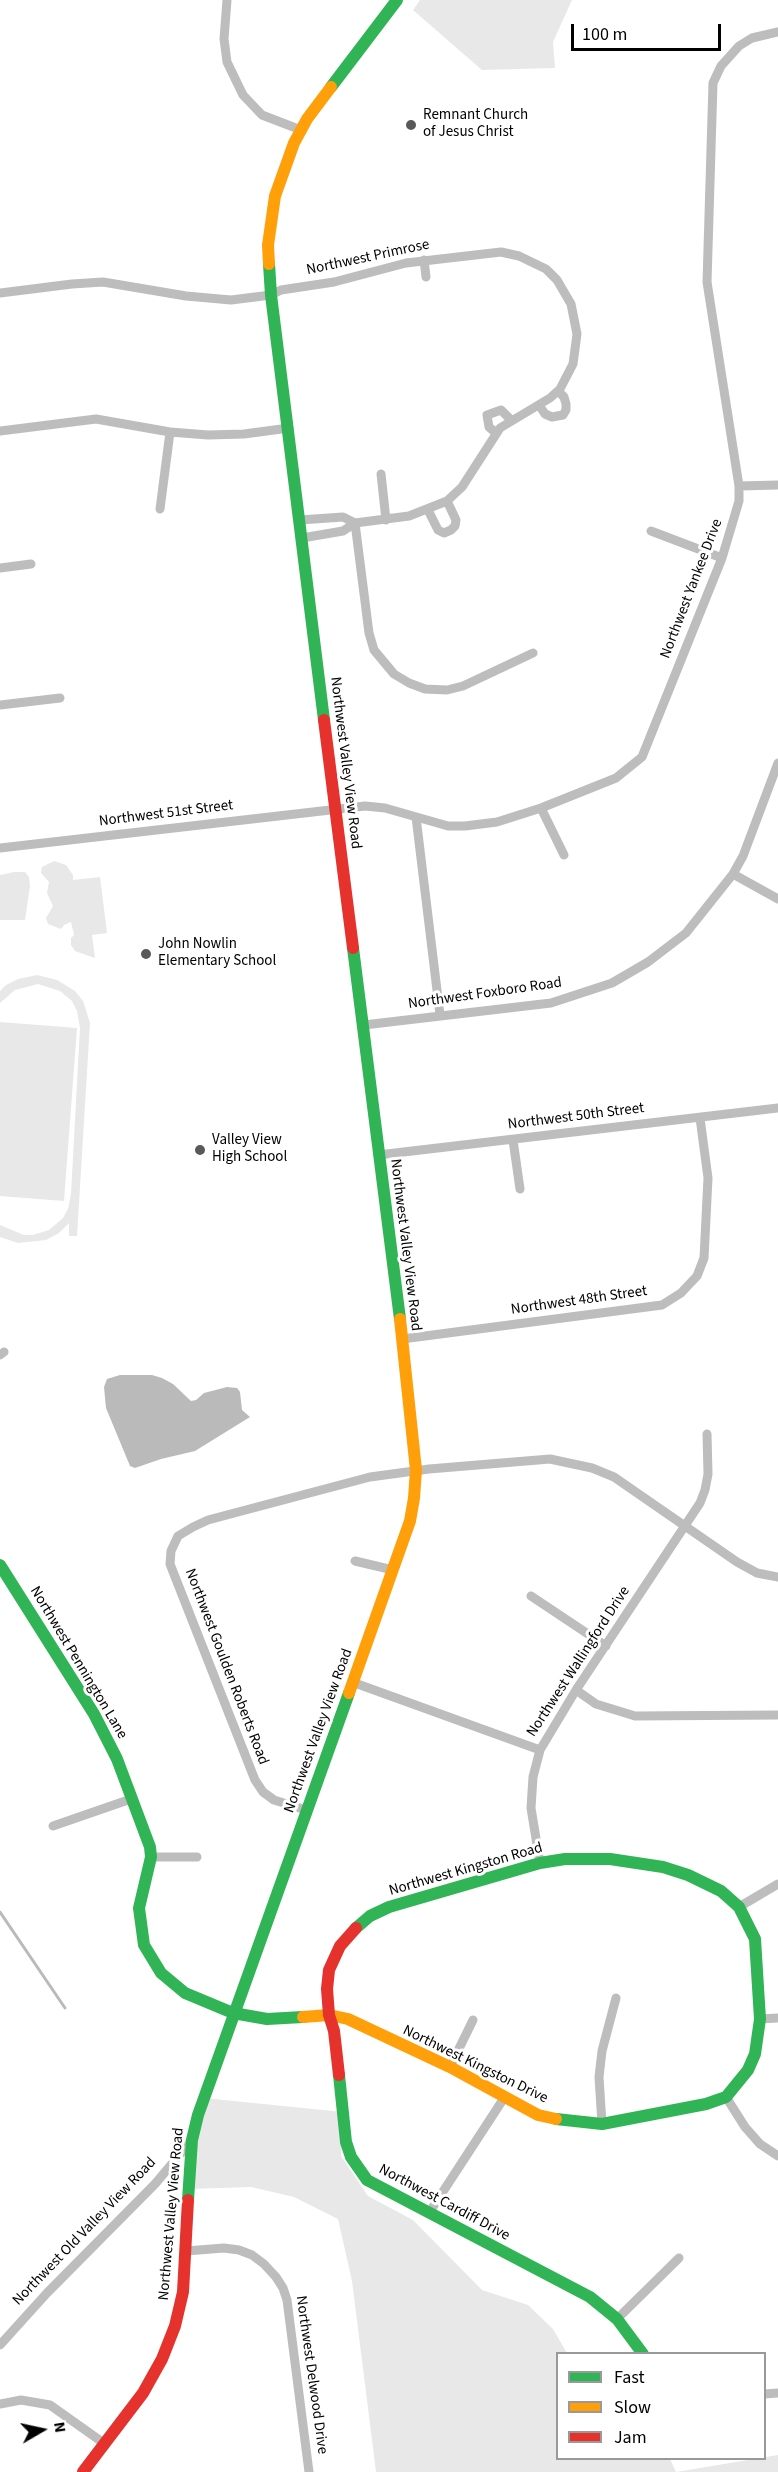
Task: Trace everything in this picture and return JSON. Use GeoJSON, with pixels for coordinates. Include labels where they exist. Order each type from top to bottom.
{"type":"FeatureCollection","features":[{"type":"Feature","properties":{"kind":"street"},"geometry":{"type":"LineString","coordinates":[[226,0],[224,39],[227,62],[243,95],[262,115],[301,130]]}},
{"type":"Feature","properties":{"kind":"street","name":"Northwest Valley View Road"},"geometry":{"type":"LineString","coordinates":[[83,2472],[143,2393],[162,2359],[175,2326],[183,2292],[192,2140],[198,2115],[393,1570],[410,1521],[414,1498],[416,1470],[402,1339],[271,295],[268,245],[270,219],[282,172],[301,130],[397,0]]}},
{"type":"Feature","properties":{"kind":"street","name":"Northwest Yankee Drive"},"geometry":{"type":"LineString","coordinates":[[335,810],[376,806],[448,825],[465,826],[497,822],[541,808],[616,777],[642,757],[722,558],[737,513],[739,486],[706,282],[713,83],[729,55],[752,38],[778,32]]}},
{"type":"Feature","properties":{"kind":"street","name":"Northwest Primrose"},"geometry":{"type":"LineString","coordinates":[[0,293],[103,282],[201,298],[231,300],[271,295],[281,291],[334,282],[424,260],[501,252],[519,256],[546,269],[571,304],[577,334],[573,364],[558,391],[539,405],[511,420],[496,434],[462,487],[447,501],[429,510],[386,520],[355,523],[343,531],[302,538]]}},
{"type":"Feature","properties":{"kind":"street"},"geometry":{"type":"LineString","coordinates":[[424,260],[426,277]]}},
{"type":"Feature","properties":{"kind":"street"},"geometry":{"type":"LineString","coordinates":[[539,405],[545,414],[552,417],[563,416],[566,404],[564,397],[558,391]]}},
{"type":"Feature","properties":{"kind":"street"},"geometry":{"type":"LineString","coordinates":[[496,434],[489,427],[487,416],[501,410],[511,420]]}},
{"type":"Feature","properties":{"kind":"street"},"geometry":{"type":"LineString","coordinates":[[0,431],[96,419],[170,432],[208,435],[289,428]]}},
{"type":"Feature","properties":{"kind":"street"},"geometry":{"type":"LineString","coordinates":[[160,509],[170,432]]}},
{"type":"Feature","properties":{"kind":"street"},"geometry":{"type":"LineString","coordinates":[[381,474],[386,520]]}},
{"type":"Feature","properties":{"kind":"street"},"geometry":{"type":"LineString","coordinates":[[739,486],[778,485]]}},
{"type":"Feature","properties":{"kind":"street"},"geometry":{"type":"LineString","coordinates":[[429,510],[438,530],[444,533],[451,530],[456,520],[447,501]]}},
{"type":"Feature","properties":{"kind":"street","name":"Northwest Primrose"},"geometry":{"type":"LineString","coordinates":[[300,519],[343,517],[355,523]]}},
{"type":"Feature","properties":{"kind":"street"},"geometry":{"type":"LineString","coordinates":[[355,523],[369,633],[374,650],[394,674],[425,689],[447,690],[463,686],[533,652]]}},
{"type":"Feature","properties":{"kind":"street"},"geometry":{"type":"LineString","coordinates":[[651,531],[722,558]]}},
{"type":"Feature","properties":{"kind":"street"},"geometry":{"type":"LineString","coordinates":[[0,568],[31,564]]}},
{"type":"Feature","properties":{"kind":"street"},"geometry":{"type":"LineString","coordinates":[[0,705],[60,698]]}},
{"type":"Feature","properties":{"kind":"street","name":"Northwest Foxboro Road"},"geometry":{"type":"LineString","coordinates":[[364,1025],[551,1003],[612,983],[648,962],[686,933],[733,874],[743,856],[778,763]]}},
{"type":"Feature","properties":{"kind":"street"},"geometry":{"type":"LineString","coordinates":[[541,808],[564,855]]}},
{"type":"Feature","properties":{"kind":"street","name":"Northwest 51st Street"},"geometry":{"type":"LineString","coordinates":[[0,848],[335,810]]}},
{"type":"Feature","properties":{"kind":"street"},"geometry":{"type":"LineString","coordinates":[[416,817],[440,1015]]}},
{"type":"Feature","properties":{"kind":"street"},"geometry":{"type":"LineString","coordinates":[[733,874],[778,899]]}},
{"type":"Feature","properties":{"kind":"street","name":"Northwest 50th Street"},"geometry":{"type":"LineString","coordinates":[[378,1155],[778,1108]]}},
{"type":"Feature","properties":{"kind":"street","name":"Northwest 48th Street"},"geometry":{"type":"LineString","coordinates":[[402,1339],[662,1305],[681,1293],[697,1276],[704,1258],[708,1178],[700,1118]]}},
{"type":"Feature","properties":{"kind":"street"},"geometry":{"type":"LineString","coordinates":[[513,1140],[520,1189]]}},
{"type":"Feature","properties":{"kind":"street","name":"Northwest Wallingford Drive"},"geometry":{"type":"LineString","coordinates":[[540,1863],[531,1808],[533,1777],[540,1750],[576,1690],[686,1525],[705,1490],[708,1474],[707,1434]]}},
{"type":"Feature","properties":{"kind":"street","name":"Northwest Goulden Roberts Road"},"geometry":{"type":"LineString","coordinates":[[306,1810],[274,1800],[263,1792],[255,1780],[170,1564],[171,1551],[178,1536],[208,1520],[370,1477],[528,1459],[570,1461],[614,1477],[737,1562],[757,1573],[778,1577]]}},
{"type":"Feature","properties":{"kind":"street"},"geometry":{"type":"LineString","coordinates":[[355,1562],[393,1570]]}},
{"type":"Feature","properties":{"kind":"street","name":"Northwest Pennington Lane"},"geometry":{"type":"LineString","coordinates":[[0,1565],[94,1714],[113,1750],[150,1846],[151,1857],[139,1908],[144,1945],[161,1974],[185,1993],[233,2013]]}},
{"type":"Feature","properties":{"kind":"street"},"geometry":{"type":"LineString","coordinates":[[531,1596],[606,1646]]}},
{"type":"Feature","properties":{"kind":"street"},"geometry":{"type":"LineString","coordinates":[[352,1682],[540,1750]]}},
{"type":"Feature","properties":{"kind":"street"},"geometry":{"type":"LineString","coordinates":[[576,1690],[596,1704],[635,1716],[778,1715]]}},
{"type":"Feature","properties":{"kind":"street"},"geometry":{"type":"LineString","coordinates":[[53,1826],[131,1798]]}},
{"type":"Feature","properties":{"kind":"street"},"geometry":{"type":"LineString","coordinates":[[151,1857],[197,1857]]}},
{"type":"Feature","properties":{"kind":"street","name":"Northwest Kingston Road"},"geometry":{"type":"LineString","coordinates":[[329,2015],[327,1989],[329,1970],[340,1946],[354,1929],[370,1916],[389,1907],[540,1863],[565,1859],[610,1858],[663,1867],[688,1875],[721,1891],[739,1907],[755,1939],[760,2019]]}},
{"type":"Feature","properties":{"kind":"street"},"geometry":{"type":"LineString","coordinates":[[739,1907],[778,1884]]}},
{"type":"Feature","properties":{"kind":"street"},"geometry":{"type":"LineString","coordinates":[[602,2124],[599,2077],[602,2051],[616,1998]]}},
{"type":"Feature","properties":{"kind":"street","name":"Northwest Kingston Drive"},"geometry":{"type":"LineString","coordinates":[[233,2013],[267,2019],[329,2015],[348,2019],[450,2067],[538,2115],[579,2123],[602,2124],[706,2104],[726,2097]]}},
{"type":"Feature","properties":{"kind":"street","name":"Northwest Cardiff Drive"},"geometry":{"type":"LineString","coordinates":[[329,2015],[334,2031],[346,2142],[351,2157],[367,2180],[574,2288],[617,2319],[642,2352]]}},
{"type":"Feature","properties":{"kind":"street"},"geometry":{"type":"LineString","coordinates":[[778,2018],[760,2019],[755,2054],[748,2070],[726,2097],[745,2127],[760,2144],[778,2156]]}},
{"type":"Feature","properties":{"kind":"street"},"geometry":{"type":"LineString","coordinates":[[450,2067],[473,2020]]}},
{"type":"Feature","properties":{"kind":"street"},"geometry":{"type":"LineString","coordinates":[[429,2214],[504,2098]]}},
{"type":"Feature","properties":{"kind":"street","name":"Northwest Old Valley View Road"},"geometry":{"type":"LineString","coordinates":[[0,2345],[47,2293],[155,2184],[192,2140]]}},
{"type":"Feature","properties":{"kind":"street","name":"Northwest Delwood Drive"},"geometry":{"type":"LineString","coordinates":[[186,2251],[224,2248],[239,2250],[252,2255],[264,2264],[283,2288],[309,2472]]}},
{"type":"Feature","properties":{"kind":"street"},"geometry":{"type":"LineString","coordinates":[[617,2319],[679,2258]]}},
{"type":"Feature","properties":{"kind":"street"},"geometry":{"type":"LineString","coordinates":[[0,2404],[21,2400],[50,2405],[105,2444]]}},
{"type":"Feature","properties":{"kind":"shaded area"},"geometry":{"type":"Polygon","coordinates":[[[420,0],[572,0],[553,42],[555,68],[482,70],[413,10],[420,0]]]}},
{"type":"Feature","properties":{"kind":"shaded area"},"geometry":{"type":"Polygon","coordinates":[[[54,861],[66,865],[73,875],[73,880],[100,877],[107,933],[92,935],[95,958],[75,951],[71,945],[71,938],[74,935],[71,922],[61,929],[48,924],[46,918],[53,906],[47,893],[49,882],[41,873],[42,867],[54,861]]]}},
{"type":"Feature","properties":{"kind":"shaded area"},"geometry":{"type":"Polygon","coordinates":[[[25,872],[29,877],[30,886],[25,920],[0,920],[0,875],[25,872]]]}},
{"type":"Feature","properties":{"kind":"shaded area"},"geometry":{"type":"Polygon","coordinates":[[[37,975],[57,980],[75,991],[83,1001],[90,1023],[77,1236],[69,1236],[69,1223],[59,1233],[46,1240],[18,1243],[0,1237],[0,1225],[24,1235],[49,1230],[63,1218],[68,1209],[71,1194],[80,1028],[77,1011],[72,1001],[60,991],[38,984],[15,990],[0,1003],[0,991],[6,985],[18,979],[37,975]]]}},
{"type":"Feature","properties":{"kind":"shaded area"},"geometry":{"type":"Polygon","coordinates":[[[0,1022],[77,1028],[64,1201],[0,1196],[0,1022]]]}},
{"type":"Feature","properties":{"kind":"shaded area"},"geometry":{"type":"Polygon","coordinates":[[[120,1375],[152,1375],[162,1378],[173,1384],[191,1401],[204,1393],[227,1387],[237,1388],[240,1392],[242,1410],[250,1417],[195,1451],[135,1468],[130,1466],[106,1408],[104,1387],[107,1379],[120,1375]]]}},
{"type":"Feature","properties":{"kind":"shaded area"},"geometry":{"type":"Polygon","coordinates":[[[204,2098],[343,2112],[341,2156],[368,2196],[413,2220],[482,2290],[528,2305],[553,2329],[566,2352],[556,2352],[556,2460],[670,2460],[676,2472],[376,2472],[352,2281],[338,2219],[294,2197],[251,2187],[189,2189],[204,2098]]]}},
{"type":"Feature","properties":{"kind":"shaded area"},"geometry":{"type":"Polygon","coordinates":[[[778,2455],[778,2472],[676,2472],[748,2460],[766,2460],[766,2457],[778,2455]]]}},
{"type":"Feature","properties":{"kind":"waterway"},"geometry":{"type":"LineString","coordinates":[[0,1912],[65,2008]]}},
{"type":"Feature","properties":{"kind":"traffic: fast"},"geometry":{"type":"LineString","coordinates":[[331,87],[397,0]]}},
{"type":"Feature","properties":{"kind":"traffic: fast"},"geometry":{"type":"LineString","coordinates":[[269,264],[324,720]]}},
{"type":"Feature","properties":{"kind":"traffic: fast"},"geometry":{"type":"LineString","coordinates":[[353,948],[400,1319]]}},
{"type":"Feature","properties":{"kind":"traffic: fast"},"geometry":{"type":"LineString","coordinates":[[0,1565],[94,1714],[117,1759],[150,1847],[151,1857],[139,1908],[144,1945],[161,1973],[185,1993],[233,2013],[267,2019],[303,2017]]}},
{"type":"Feature","properties":{"kind":"traffic: fast"},"geometry":{"type":"LineString","coordinates":[[188,2200],[192,2140],[198,2115],[349,1693]]}},
{"type":"Feature","properties":{"kind":"traffic: fast"},"geometry":{"type":"LineString","coordinates":[[356,1928],[370,1916],[389,1907],[540,1863],[565,1859],[610,1859],[663,1867],[688,1875],[721,1891],[739,1907],[755,1939],[760,2019],[755,2054],[748,2070],[726,2097],[706,2104],[602,2124],[556,2119]]}},
{"type":"Feature","properties":{"kind":"traffic: fast"},"geometry":{"type":"LineString","coordinates":[[339,2075],[346,2142],[351,2157],[367,2180],[590,2297],[617,2319],[642,2352]]}},
{"type":"Feature","properties":{"kind":"traffic: slow"},"geometry":{"type":"LineString","coordinates":[[269,264],[268,245],[275,196],[294,143],[307,119],[331,87]]}},
{"type":"Feature","properties":{"kind":"traffic: slow"},"geometry":{"type":"LineString","coordinates":[[349,1693],[410,1521],[414,1498],[416,1470],[400,1319]]}},
{"type":"Feature","properties":{"kind":"traffic: slow"},"geometry":{"type":"LineString","coordinates":[[303,2017],[329,2015],[348,2019],[450,2067],[538,2115],[556,2119]]}},
{"type":"Feature","properties":{"kind":"traffic: jam"},"geometry":{"type":"LineString","coordinates":[[324,720],[353,948]]}},
{"type":"Feature","properties":{"kind":"traffic: jam"},"geometry":{"type":"LineString","coordinates":[[339,2075],[334,2031],[329,2015],[327,1989],[329,1970],[340,1946],[356,1928]]}},
{"type":"Feature","properties":{"kind":"traffic: jam"},"geometry":{"type":"LineString","coordinates":[[83,2472],[143,2393],[162,2359],[175,2326],[183,2292],[188,2200]]}},
{"type":"Feature","properties":{"kind":"place","name":"Remnant Church of Jesus Christ"},"geometry":{"type":"Point","coordinates":[411,125]}},
{"type":"Feature","properties":{"kind":"place","name":"John Nowlin Elementary School"},"geometry":{"type":"Point","coordinates":[146,954]}},
{"type":"Feature","properties":{"kind":"place","name":"Valley View High School"},"geometry":{"type":"Point","coordinates":[200,1150]}}]}
